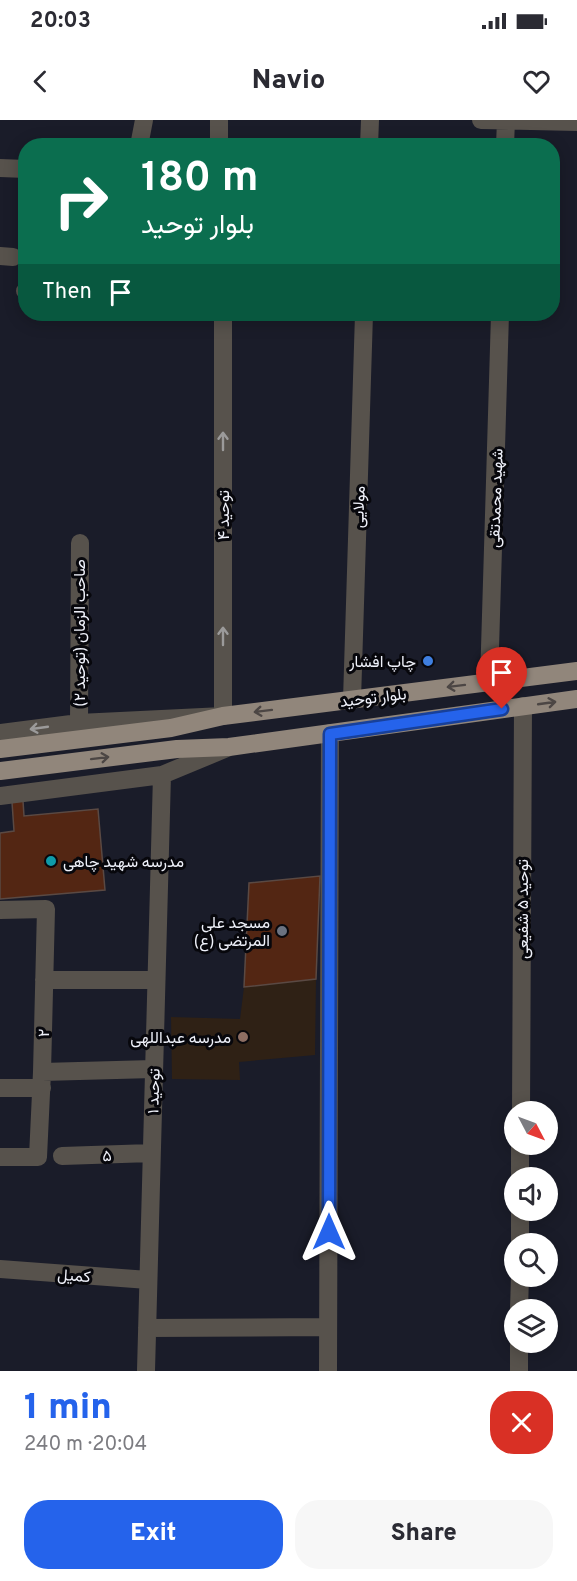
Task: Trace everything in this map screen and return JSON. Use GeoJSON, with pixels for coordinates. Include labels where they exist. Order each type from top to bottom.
{"type":"FeatureCollection","features":[{"type":"Feature","properties":{"kind":"main road","name":"بلوار توحید"},"geometry":{"type":"LineString","coordinates":[[0,749],[171,728],[223,716],[577,671]]}},
{"type":"Feature","properties":{"kind":"main road","name":"بلوار توحید"},"geometry":{"type":"LineString","coordinates":[[0,771],[177,749],[229,747],[577,699]]}},
{"type":"Feature","properties":{"kind":"street"},"geometry":{"type":"LineString","coordinates":[[141,138],[144,120]]}},
{"type":"Feature","properties":{"kind":"street"},"geometry":{"type":"LineString","coordinates":[[219,120],[219,138]]}},
{"type":"Feature","properties":{"kind":"street"},"geometry":{"type":"LineString","coordinates":[[369,120],[369,138]]}},
{"type":"Feature","properties":{"kind":"street"},"geometry":{"type":"LineString","coordinates":[[481,120],[577,122]]}},
{"type":"Feature","properties":{"kind":"street"},"geometry":{"type":"LineString","coordinates":[[505,138],[506,120]]}},
{"type":"Feature","properties":{"kind":"street"},"geometry":{"type":"LineString","coordinates":[[0,168],[18,169]]}},
{"type":"Feature","properties":{"kind":"street","name":"توحید ۴"},"geometry":{"type":"LineString","coordinates":[[223,321],[223,716]]}},
{"type":"Feature","properties":{"kind":"street","name":"مولایی"},"geometry":{"type":"LineString","coordinates":[[352,700],[364,321]]}},
{"type":"Feature","properties":{"kind":"street","name":"شهید محمدتقی"},"geometry":{"type":"LineString","coordinates":[[489,682],[500,321]]}},
{"type":"Feature","properties":{"kind":"street","name":"صاحب الزمان (توحید ۲)"},"geometry":{"type":"LineString","coordinates":[[79,723],[80,543]]}},
{"type":"Feature","properties":{"kind":"street","name":"توحید ۵ شفیعی"},"geometry":{"type":"LineString","coordinates":[[521,1101],[523,706]]}},
{"type":"Feature","properties":{"kind":"street"},"geometry":{"type":"LineString","coordinates":[[0,733],[79,723],[223,716]]}},
{"type":"Feature","properties":{"kind":"street"},"geometry":{"type":"LineString","coordinates":[[328,1371],[330,734]]}},
{"type":"Feature","properties":{"kind":"street"},"geometry":{"type":"LineString","coordinates":[[0,796],[162,775],[229,747]]}},
{"type":"Feature","properties":{"kind":"street","name":"توحید ۱"},"geometry":{"type":"LineString","coordinates":[[146,1371],[162,775]]}},
{"type":"Feature","properties":{"kind":"street","name":"۲"},"geometry":{"type":"LineString","coordinates":[[0,910],[46,909],[38,1157],[0,1157]]}},
{"type":"Feature","properties":{"kind":"street"},"geometry":{"type":"LineString","coordinates":[[44,980],[156,980]]}},
{"type":"Feature","properties":{"kind":"street"},"geometry":{"type":"LineString","coordinates":[[0,1088],[42,1080],[153,1069]]}},
{"type":"Feature","properties":{"kind":"street","name":"۵"},"geometry":{"type":"LineString","coordinates":[[62,1156],[151,1153]]}},
{"type":"Feature","properties":{"kind":"street","name":"کمیل"},"geometry":{"type":"LineString","coordinates":[[0,1269],[148,1280]]}},
{"type":"Feature","properties":{"kind":"street"},"geometry":{"type":"LineString","coordinates":[[147,1328],[328,1327]]}},
{"type":"Feature","properties":{"kind":"street"},"geometry":{"type":"LineString","coordinates":[[519,1353],[519,1371]]}},
{"type":"Feature","properties":{"kind":"shaded area","name":"مدرسه عبداللهی"},"geometry":{"type":"Polygon","coordinates":[[[316,979],[315,1055],[239,1062],[240,1080],[172,1079],[171,1017],[240,1019],[244,987],[316,979]]]}},
{"type":"Feature","properties":{"kind":"building","name":"مدرسه شهید چاهی"},"geometry":{"type":"Polygon","coordinates":[[[23,801],[24,816],[98,809],[105,890],[0,899],[0,833],[14,831],[12,802],[23,801]]]}},
{"type":"Feature","properties":{"kind":"building","name":"مسجد علی المرتضی (ع)"},"geometry":{"type":"Polygon","coordinates":[[[320,876],[316,979],[244,987],[249,883],[320,876]]]}},
{"type":"Feature","properties":{"kind":"place","name":"چاپ افشار"},"geometry":{"type":"Point","coordinates":[428,661]}},
{"type":"Feature","properties":{"kind":"place","name":"مدرسه شهید چاهی"},"geometry":{"type":"Point","coordinates":[51,861]}},
{"type":"Feature","properties":{"kind":"place","name":"مسجد علی المرتضی (ع)"},"geometry":{"type":"Point","coordinates":[282,931]}},
{"type":"Feature","properties":{"kind":"place","name":"مدرسه عبداللهی"},"geometry":{"type":"Point","coordinates":[243,1037]}},
{"type":"Feature","properties":{"kind":"route"},"geometry":{"type":"LineString","coordinates":[[329,1232],[330,734],[502,709]]}}]}
